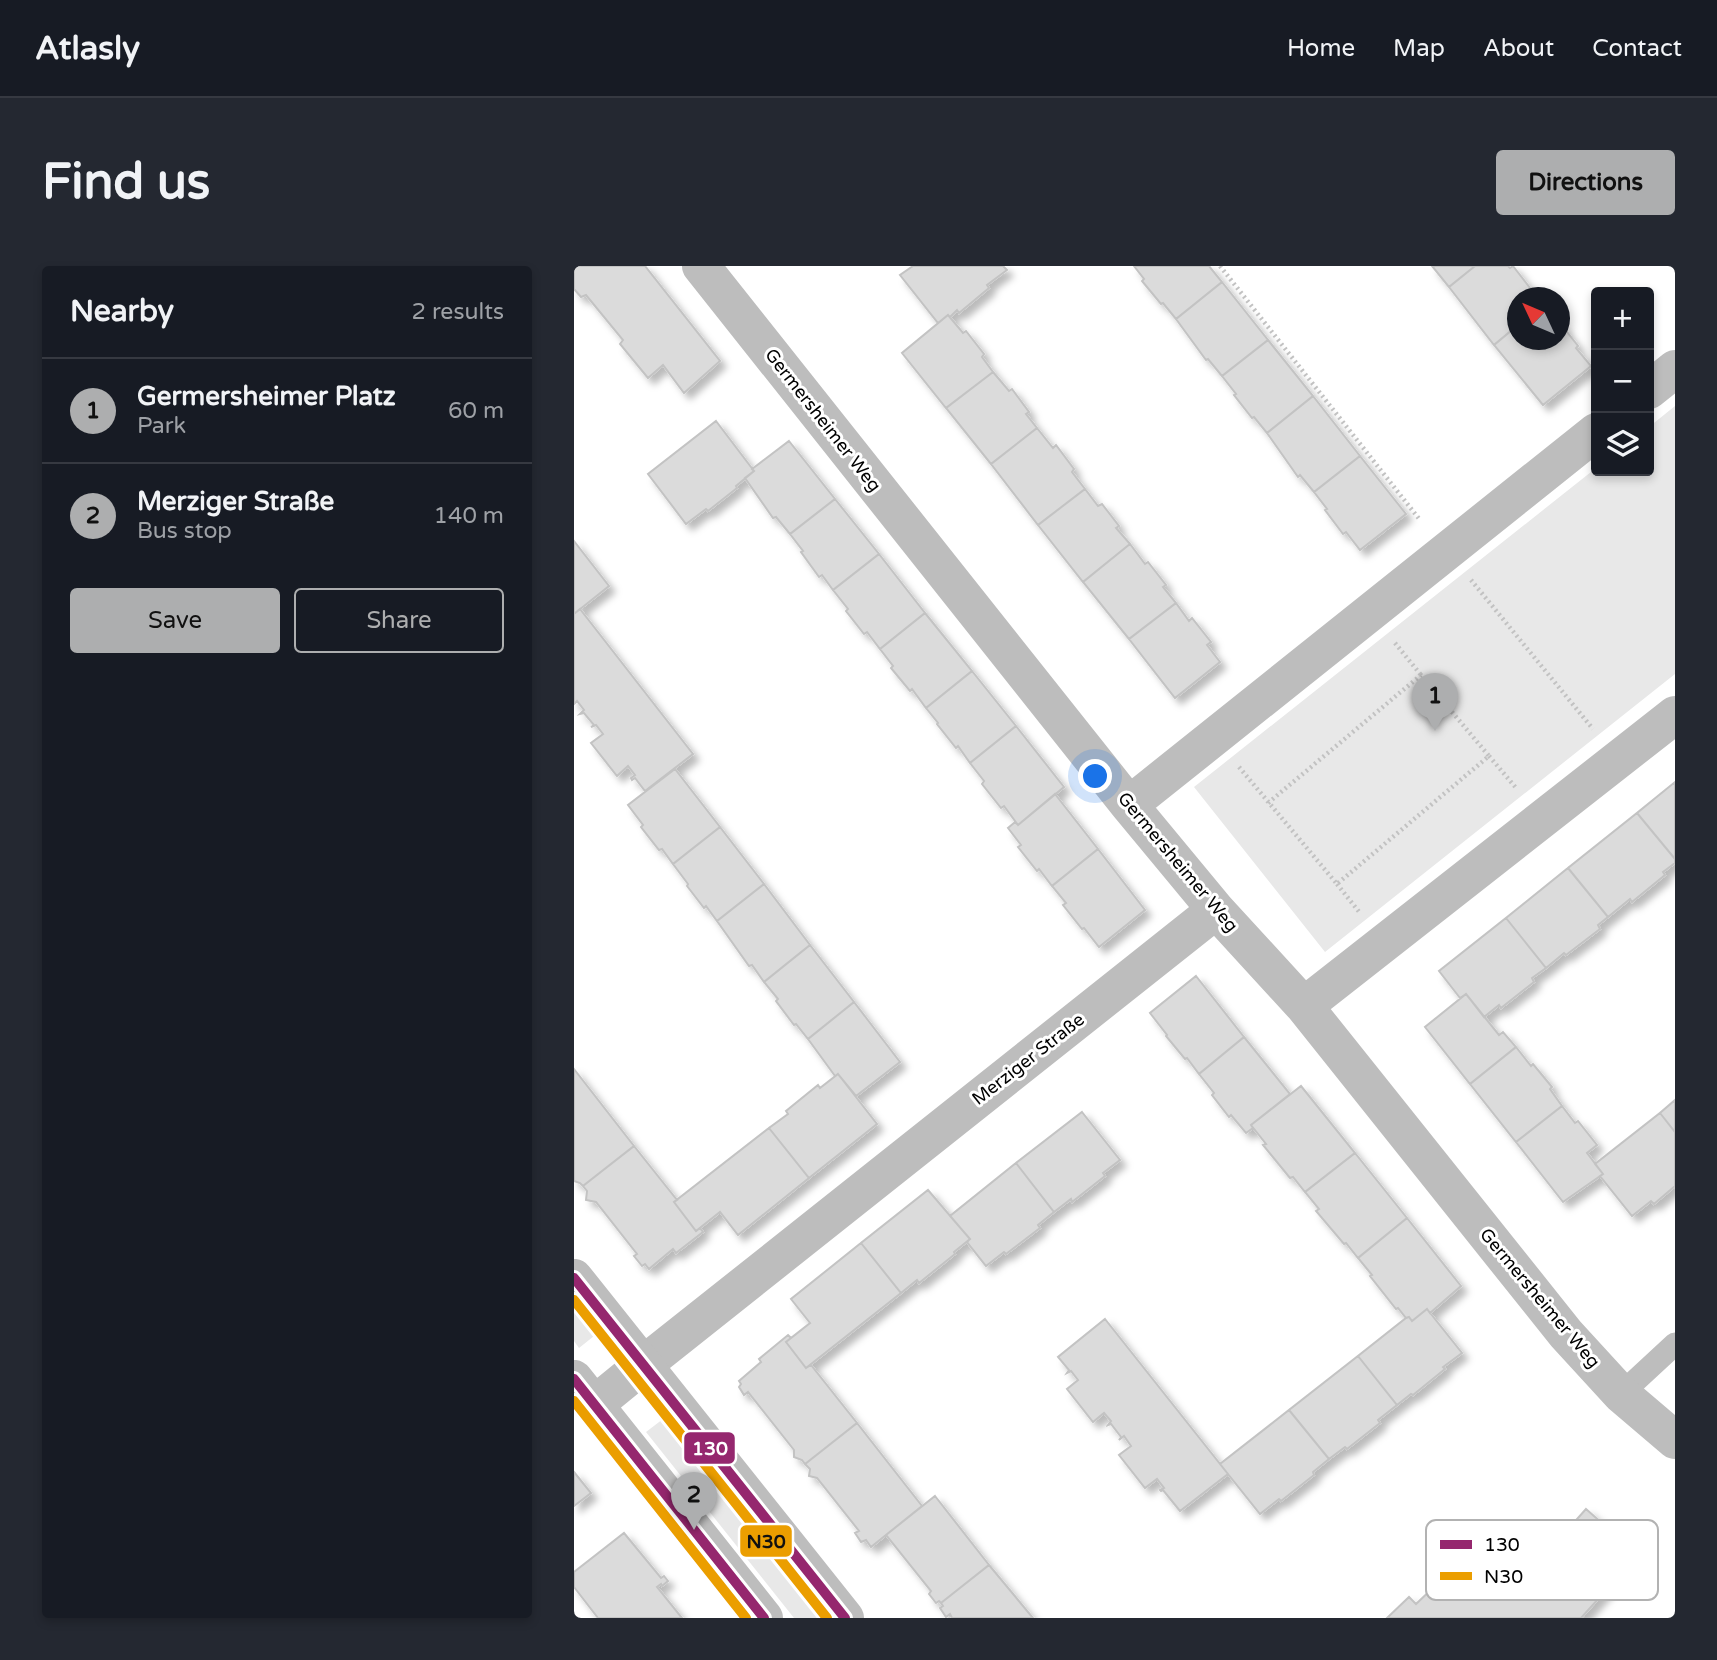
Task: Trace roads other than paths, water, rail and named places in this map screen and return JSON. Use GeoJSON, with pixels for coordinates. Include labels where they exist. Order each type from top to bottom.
{"type":"FeatureCollection","features":[{"type":"Feature","properties":{"kind":"street","name":"Germersheimer Weg"},"geometry":{"type":"LineString","coordinates":[[702,266],[1129,805],[1216,910],[1304,1006],[1566,1334],[1621,1394],[1675,1440]]}},
{"type":"Feature","properties":{"kind":"street"},"geometry":{"type":"LineString","coordinates":[[1654,386],[1675,369]]}},
{"type":"Feature","properties":{"kind":"street"},"geometry":{"type":"LineString","coordinates":[[1129,805],[1591,436]]}},
{"type":"Feature","properties":{"kind":"street"},"geometry":{"type":"LineString","coordinates":[[1304,1006],[1675,715]]}},
{"type":"Feature","properties":{"kind":"street","name":"Merziger Straße"},"geometry":{"type":"LineString","coordinates":[[584,1392],[643,1365],[1216,910]]}},
{"type":"Feature","properties":{"kind":"street"},"geometry":{"type":"LineString","coordinates":[[574,1278],[845,1618]]}},
{"type":"Feature","properties":{"kind":"street"},"geometry":{"type":"LineString","coordinates":[[584,1392],[764,1618]]}},
{"type":"Feature","properties":{"kind":"lane"},"geometry":{"type":"LineString","coordinates":[[1621,1394],[1675,1344]]}},
{"type":"Feature","properties":{"kind":"place","name":"Germersheimer Platz"},"geometry":{"type":"Point","coordinates":[1435,731]}},
{"type":"Feature","properties":{"kind":"place","name":"Merziger Straße"},"geometry":{"type":"Point","coordinates":[694,1530]}}]}
